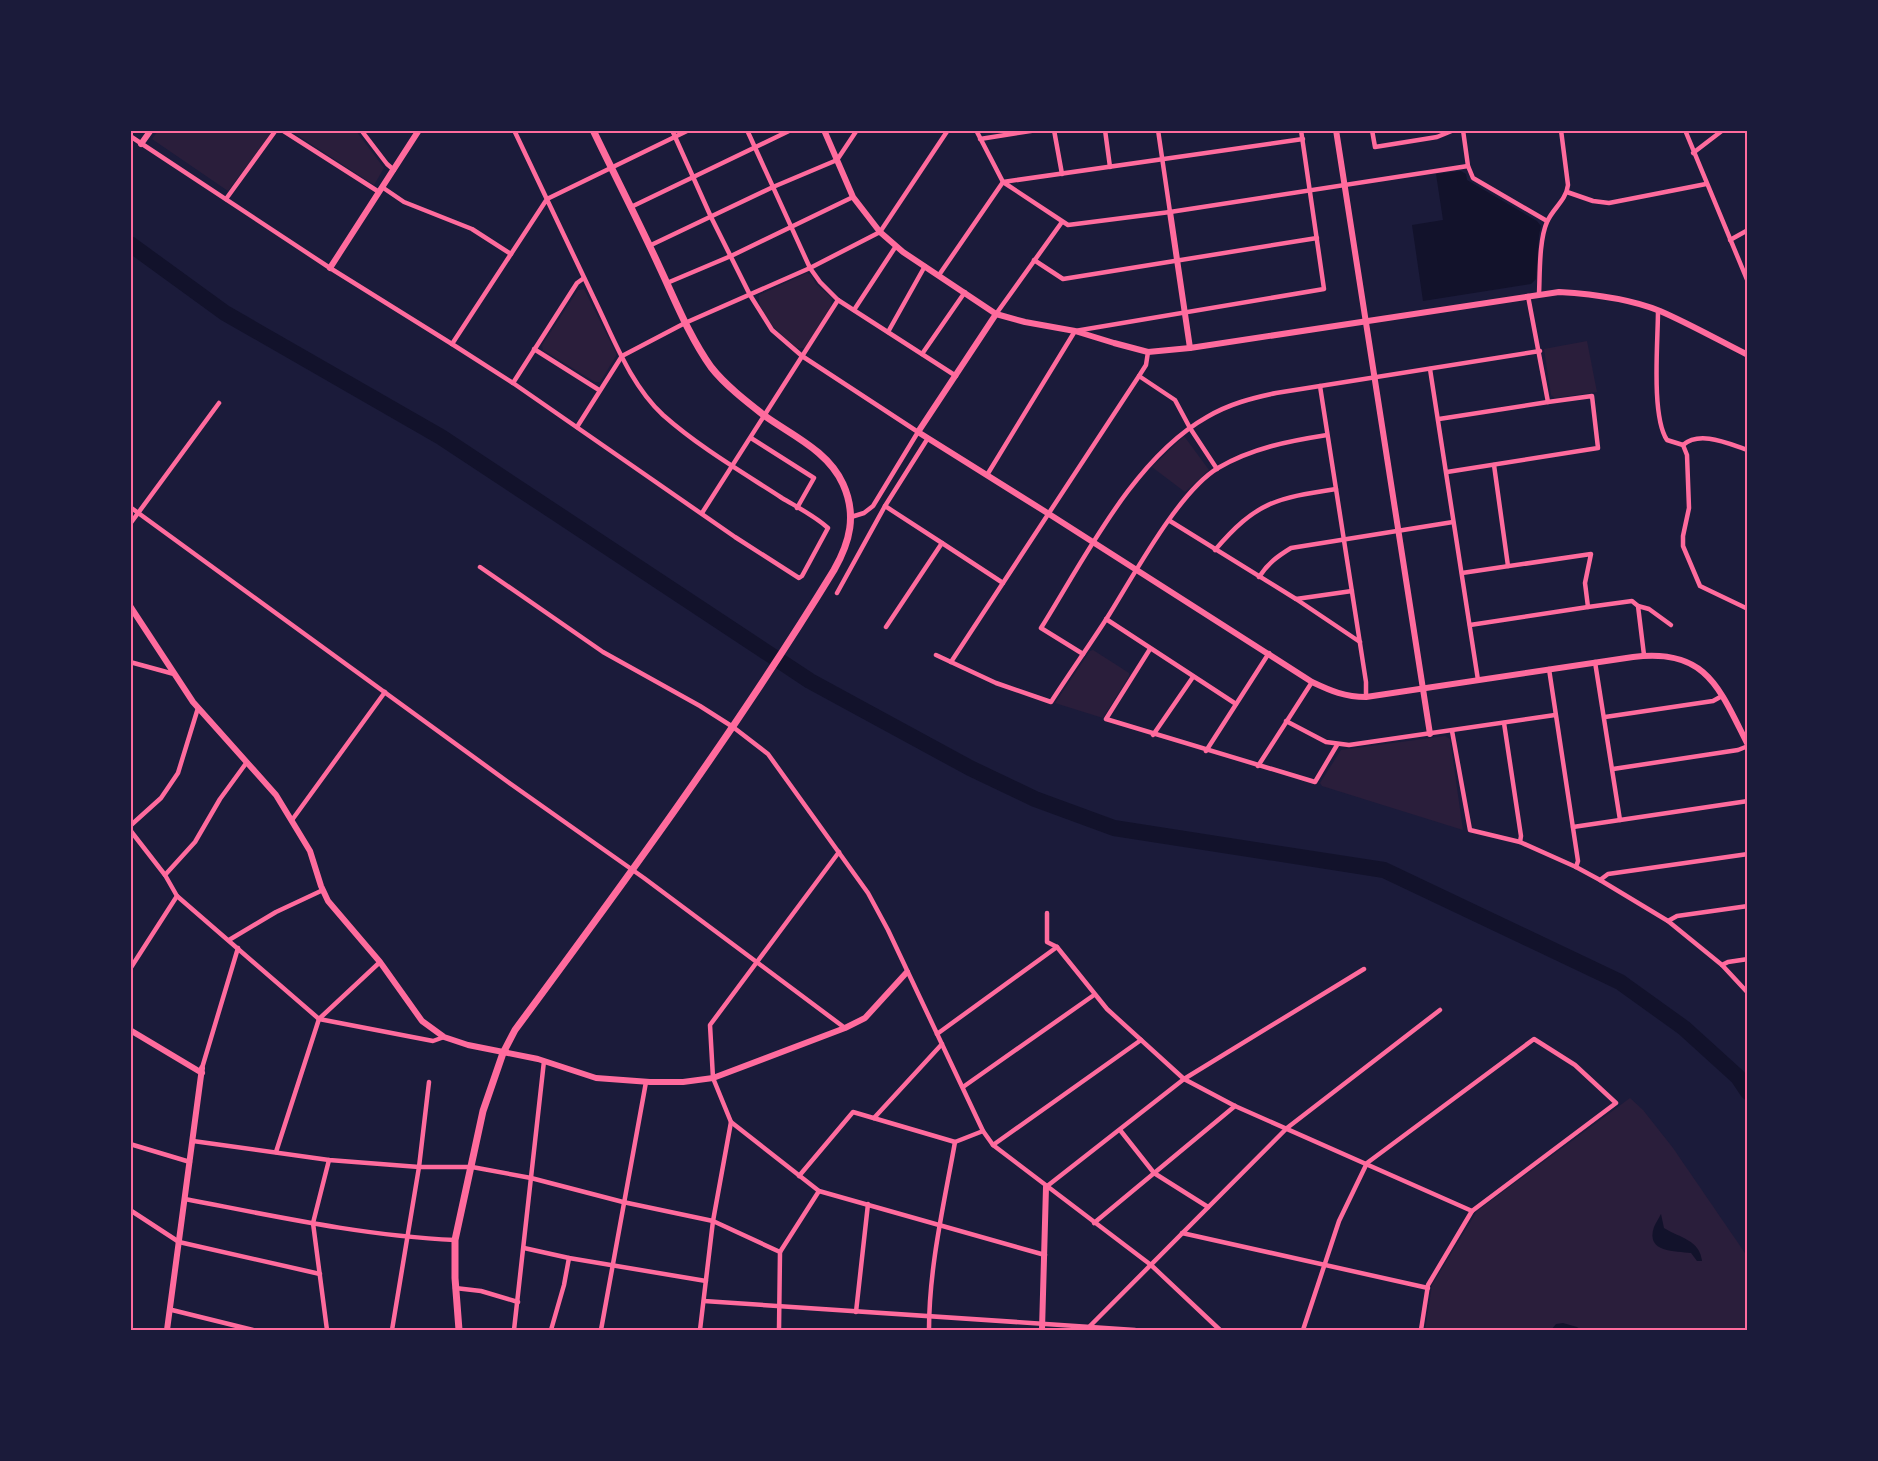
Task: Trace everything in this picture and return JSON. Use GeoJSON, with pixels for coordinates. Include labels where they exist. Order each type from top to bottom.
{"type":"FeatureCollection","features":[{"type":"Feature","properties":{"kind":"main road"},"geometry":{"type":"LineString","coordinates":[[459,1330],[455,1287],[456,1240],[483,1111],[503,1053],[515,1030],[633,870],[733,727],[845,550],[852,517],[846,491],[834,468],[807,444],[765,416],[712,368],[685,323],[593,130]]}},
{"type":"Feature","properties":{"kind":"street"},"geometry":{"type":"LineString","coordinates":[[141,144],[151,130]]}},
{"type":"Feature","properties":{"kind":"street"},"geometry":{"type":"LineString","coordinates":[[226,199],[276,130]]}},
{"type":"Feature","properties":{"kind":"street"},"geometry":{"type":"LineString","coordinates":[[282,130],[381,190],[404,202],[472,229],[511,254]]}},
{"type":"Feature","properties":{"kind":"street"},"geometry":{"type":"LineString","coordinates":[[361,130],[394,170]]}},
{"type":"Feature","properties":{"kind":"street"},"geometry":{"type":"LineString","coordinates":[[330,268],[419,130]]}},
{"type":"Feature","properties":{"kind":"street"},"geometry":{"type":"LineString","coordinates":[[130,136],[330,268],[513,383],[799,578],[828,528],[733,466],[661,413],[636,383],[514,130]]}},
{"type":"Feature","properties":{"kind":"street"},"geometry":{"type":"LineString","coordinates":[[672,130],[711,217],[750,295],[772,330],[802,356],[1312,682],[1335,693],[1350,697],[1366,697],[1644,655],[1666,655],[1691,663],[1708,676],[1722,696],[1748,746],[1738,750],[1613,769]]}},
{"type":"Feature","properties":{"kind":"street"},"geometry":{"type":"LineString","coordinates":[[452,344],[548,199],[689,130]]}},
{"type":"Feature","properties":{"kind":"street"},"geometry":{"type":"LineString","coordinates":[[747,130],[810,268],[820,282],[838,300],[956,376]]}},
{"type":"Feature","properties":{"kind":"street"},"geometry":{"type":"LineString","coordinates":[[631,207],[791,130]]}},
{"type":"Feature","properties":{"kind":"street"},"geometry":{"type":"LineString","coordinates":[[824,130],[853,197],[879,232],[996,314],[1025,322],[1075,331],[1149,352],[1190,348],[1559,292],[1590,294],[1628,301],[1658,311],[1748,355]]}},
{"type":"Feature","properties":{"kind":"street"},"geometry":{"type":"LineString","coordinates":[[650,246],[837,160],[857,130]]}},
{"type":"Feature","properties":{"kind":"street"},"geometry":{"type":"LineString","coordinates":[[576,427],[622,356],[685,323],[810,268],[879,232],[948,130]]}},
{"type":"Feature","properties":{"kind":"street"},"geometry":{"type":"LineString","coordinates":[[976,130],[1003,182],[1068,225],[1170,212],[1467,166]]}},
{"type":"Feature","properties":{"kind":"street"},"geometry":{"type":"LineString","coordinates":[[1054,130],[1062,174]]}},
{"type":"Feature","properties":{"kind":"street"},"geometry":{"type":"LineString","coordinates":[[1105,130],[1110,167]]}},
{"type":"Feature","properties":{"kind":"street"},"geometry":{"type":"LineString","coordinates":[[1158,130],[1190,348]]}},
{"type":"Feature","properties":{"kind":"street"},"geometry":{"type":"LineString","coordinates":[[987,475],[1075,331],[1324,289],[1301,130]]}},
{"type":"Feature","properties":{"kind":"street"},"geometry":{"type":"LineString","coordinates":[[1336,130],[1430,734]]}},
{"type":"Feature","properties":{"kind":"street"},"geometry":{"type":"LineString","coordinates":[[1372,130],[1375,147],[1437,137],[1454,130]]}},
{"type":"Feature","properties":{"kind":"street"},"geometry":{"type":"LineString","coordinates":[[1463,130],[1467,166],[1473,178],[1547,222]]}},
{"type":"Feature","properties":{"kind":"street"},"geometry":{"type":"LineString","coordinates":[[1685,130],[1748,282]]}},
{"type":"Feature","properties":{"kind":"street"},"geometry":{"type":"LineString","coordinates":[[1694,153],[1723,130]]}},
{"type":"Feature","properties":{"kind":"street"},"geometry":{"type":"LineString","coordinates":[[980,139],[1033,131]]}},
{"type":"Feature","properties":{"kind":"street"},"geometry":{"type":"LineString","coordinates":[[1539,294],[1547,222],[1567,192],[1568,185],[1560,132]]}},
{"type":"Feature","properties":{"kind":"street"},"geometry":{"type":"LineString","coordinates":[[939,275],[1003,182],[1303,140]]}},
{"type":"Feature","properties":{"kind":"street"},"geometry":{"type":"LineString","coordinates":[[1567,192],[1593,201],[1609,203],[1706,184]]}},
{"type":"Feature","properties":{"kind":"street"},"geometry":{"type":"LineString","coordinates":[[667,283],[731,256],[853,197]]}},
{"type":"Feature","properties":{"kind":"street"},"geometry":{"type":"LineString","coordinates":[[852,517],[864,513],[873,506],[918,432],[996,314],[1062,222]]}},
{"type":"Feature","properties":{"kind":"street"},"geometry":{"type":"LineString","coordinates":[[1730,240],[1748,230]]}},
{"type":"Feature","properties":{"kind":"street"},"geometry":{"type":"LineString","coordinates":[[1034,260],[1063,279],[1177,262],[1317,237]]}},
{"type":"Feature","properties":{"kind":"street"},"geometry":{"type":"LineString","coordinates":[[854,310],[896,246]]}},
{"type":"Feature","properties":{"kind":"street"},"geometry":{"type":"LineString","coordinates":[[888,332],[925,266]]}},
{"type":"Feature","properties":{"kind":"street"},"geometry":{"type":"LineString","coordinates":[[513,383],[577,283],[584,278]]}},
{"type":"Feature","properties":{"kind":"street"},"geometry":{"type":"LineString","coordinates":[[922,354],[965,292]]}},
{"type":"Feature","properties":{"kind":"street"},"geometry":{"type":"LineString","coordinates":[[1528,296],[1548,402]]}},
{"type":"Feature","properties":{"kind":"street"},"geometry":{"type":"LineString","coordinates":[[702,513],[838,300]]}},
{"type":"Feature","properties":{"kind":"street"},"geometry":{"type":"LineString","coordinates":[[1658,311],[1657,389],[1660,423],[1666,440],[1683,445]]}},
{"type":"Feature","properties":{"kind":"street"},"geometry":{"type":"LineString","coordinates":[[534,349],[599,390]]}},
{"type":"Feature","properties":{"kind":"street"},"geometry":{"type":"LineString","coordinates":[[1083,654],[1041,628],[1143,470],[1167,445],[1208,416],[1241,401],[1540,351]]}},
{"type":"Feature","properties":{"kind":"street"},"geometry":{"type":"LineString","coordinates":[[951,662],[1139,376],[1146,365],[1149,352]]}},
{"type":"Feature","properties":{"kind":"street"},"geometry":{"type":"LineString","coordinates":[[1431,369],[1478,680]]}},
{"type":"Feature","properties":{"kind":"street"},"geometry":{"type":"LineString","coordinates":[[1139,376],[1175,400],[1217,469]]}},
{"type":"Feature","properties":{"kind":"street"},"geometry":{"type":"LineString","coordinates":[[1320,386],[1366,682],[1366,697]]}},
{"type":"Feature","properties":{"kind":"street"},"geometry":{"type":"LineString","coordinates":[[1439,419],[1592,396],[1598,448],[1447,472]]}},
{"type":"Feature","properties":{"kind":"street"},"geometry":{"type":"LineString","coordinates":[[130,524],[219,403]]}},
{"type":"Feature","properties":{"kind":"street"},"geometry":{"type":"LineString","coordinates":[[936,655],[996,684],[1051,702],[1170,521],[1198,484],[1217,469],[1254,451],[1281,443],[1327,435]]}},
{"type":"Feature","properties":{"kind":"street"},"geometry":{"type":"LineString","coordinates":[[751,438],[814,478],[797,508]]}},
{"type":"Feature","properties":{"kind":"street"},"geometry":{"type":"LineString","coordinates":[[837,593],[885,506],[928,438]]}},
{"type":"Feature","properties":{"kind":"street"},"geometry":{"type":"LineString","coordinates":[[1683,445],[1688,441],[1709,439],[1748,450]]}},
{"type":"Feature","properties":{"kind":"street"},"geometry":{"type":"LineString","coordinates":[[1683,445],[1687,455],[1689,508],[1683,546],[1688,562],[1700,586],[1748,609]]}},
{"type":"Feature","properties":{"kind":"street"},"geometry":{"type":"LineString","coordinates":[[1494,465],[1508,566]]}},
{"type":"Feature","properties":{"kind":"street"},"geometry":{"type":"LineString","coordinates":[[1215,550],[1235,526],[1262,507],[1289,496],[1336,489]]}},
{"type":"Feature","properties":{"kind":"street"},"geometry":{"type":"LineString","coordinates":[[885,506],[1003,583]]}},
{"type":"Feature","properties":{"kind":"street"},"geometry":{"type":"LineString","coordinates":[[130,507],[633,870],[845,1028]]}},
{"type":"Feature","properties":{"kind":"street"},"geometry":{"type":"LineString","coordinates":[[1170,521],[1360,642]]}},
{"type":"Feature","properties":{"kind":"street"},"geometry":{"type":"LineString","coordinates":[[1259,577],[1266,566],[1278,555],[1291,548],[1453,522]]}},
{"type":"Feature","properties":{"kind":"street"},"geometry":{"type":"LineString","coordinates":[[886,627],[942,543]]}},
{"type":"Feature","properties":{"kind":"street"},"geometry":{"type":"LineString","coordinates":[[1462,573],[1591,554],[1585,583],[1588,607]]}},
{"type":"Feature","properties":{"kind":"street"},"geometry":{"type":"LineString","coordinates":[[480,567],[603,652],[733,727],[768,754],[868,893],[888,930],[983,1131],[993,1145],[1151,1265],[1220,1330]]}},
{"type":"Feature","properties":{"kind":"street"},"geometry":{"type":"LineString","coordinates":[[1296,600],[1352,591]]}},
{"type":"Feature","properties":{"kind":"street"},"geometry":{"type":"LineString","coordinates":[[1470,625],[1632,601],[1638,606],[1649,609],[1671,625]]}},
{"type":"Feature","properties":{"kind":"street"},"geometry":{"type":"LineString","coordinates":[[1638,606],[1644,655]]}},
{"type":"Feature","properties":{"kind":"street"},"geometry":{"type":"LineString","coordinates":[[131,610],[198,708],[276,795],[310,850],[328,901],[380,962],[423,1021],[444,1037],[468,1045],[544,1061],[596,1078],[646,1082],[683,1082],[713,1078],[845,1028],[865,1018],[907,972]]}},
{"type":"Feature","properties":{"kind":"street"},"geometry":{"type":"LineString","coordinates":[[1106,619],[1236,704]]}},
{"type":"Feature","properties":{"kind":"street"},"geometry":{"type":"LineString","coordinates":[[1150,649],[1106,719],[1315,782],[1337,745]]}},
{"type":"Feature","properties":{"kind":"street"},"geometry":{"type":"LineString","coordinates":[[1206,751],[1269,653]]}},
{"type":"Feature","properties":{"kind":"street"},"geometry":{"type":"LineString","coordinates":[[130,662],[175,674]]}},
{"type":"Feature","properties":{"kind":"street"},"geometry":{"type":"LineString","coordinates":[[1595,662],[1620,820]]}},
{"type":"Feature","properties":{"kind":"street"},"geometry":{"type":"LineString","coordinates":[[1548,669],[1578,861],[1576,867]]}},
{"type":"Feature","properties":{"kind":"street"},"geometry":{"type":"LineString","coordinates":[[1154,735],[1193,677]]}},
{"type":"Feature","properties":{"kind":"street"},"geometry":{"type":"LineString","coordinates":[[1258,766],[1312,682]]}},
{"type":"Feature","properties":{"kind":"street"},"geometry":{"type":"LineString","coordinates":[[292,820],[385,692]]}},
{"type":"Feature","properties":{"kind":"street"},"geometry":{"type":"LineString","coordinates":[[1605,717],[1713,701],[1722,696]]}},
{"type":"Feature","properties":{"kind":"street"},"geometry":{"type":"LineString","coordinates":[[198,708],[178,773],[161,798],[130,828],[177,896],[318,1019],[433,1041],[444,1037]]}},
{"type":"Feature","properties":{"kind":"street"},"geometry":{"type":"LineString","coordinates":[[1286,721],[1317,738],[1337,745],[1368,744],[1555,715]]}},
{"type":"Feature","properties":{"kind":"street"},"geometry":{"type":"LineString","coordinates":[[1504,723],[1520,842]]}},
{"type":"Feature","properties":{"kind":"street"},"geometry":{"type":"LineString","coordinates":[[1452,731],[1470,830],[1520,842],[1600,880],[1668,921],[1722,965],[1748,993]]}},
{"type":"Feature","properties":{"kind":"street"},"geometry":{"type":"LineString","coordinates":[[165,876],[195,842],[219,799],[247,762]]}},
{"type":"Feature","properties":{"kind":"street"},"geometry":{"type":"LineString","coordinates":[[1573,827],[1748,801]]}},
{"type":"Feature","properties":{"kind":"street"},"geometry":{"type":"LineString","coordinates":[[839,852],[710,1025],[713,1078],[731,1122],[819,1191],[1045,1255]]}},
{"type":"Feature","properties":{"kind":"street"},"geometry":{"type":"LineString","coordinates":[[1600,880],[1608,874],[1748,854]]}},
{"type":"Feature","properties":{"kind":"street"},"geometry":{"type":"LineString","coordinates":[[229,940],[276,912],[323,890]]}},
{"type":"Feature","properties":{"kind":"street"},"geometry":{"type":"LineString","coordinates":[[131,969],[177,896]]}},
{"type":"Feature","properties":{"kind":"street"},"geometry":{"type":"LineString","coordinates":[[1668,921],[1677,916],[1748,906]]}},
{"type":"Feature","properties":{"kind":"street"},"geometry":{"type":"LineString","coordinates":[[1047,913],[1047,942],[1057,947],[1094,996],[1185,1079],[1235,1106],[1472,1211]]}},
{"type":"Feature","properties":{"kind":"street"},"geometry":{"type":"LineString","coordinates":[[937,1034],[1057,947]]}},
{"type":"Feature","properties":{"kind":"street"},"geometry":{"type":"LineString","coordinates":[[167,1330],[202,1070],[238,948]]}},
{"type":"Feature","properties":{"kind":"street"},"geometry":{"type":"LineString","coordinates":[[1722,965],[1748,959]]}},
{"type":"Feature","properties":{"kind":"street"},"geometry":{"type":"LineString","coordinates":[[276,1152],[318,1019],[380,962]]}},
{"type":"Feature","properties":{"kind":"street"},"geometry":{"type":"LineString","coordinates":[[1046,1187],[1185,1079],[1364,969]]}},
{"type":"Feature","properties":{"kind":"street"},"geometry":{"type":"LineString","coordinates":[[963,1087],[1094,996]]}},
{"type":"Feature","properties":{"kind":"street"},"geometry":{"type":"LineString","coordinates":[[1085,1328],[1287,1128],[1440,1010]]}},
{"type":"Feature","properties":{"kind":"street"},"geometry":{"type":"LineString","coordinates":[[130,1030],[202,1070]]}},
{"type":"Feature","properties":{"kind":"street"},"geometry":{"type":"LineString","coordinates":[[1303,1330],[1339,1221],[1367,1163],[1534,1039],[1575,1065],[1616,1103],[1472,1211],[1428,1288],[1421,1330]]}},
{"type":"Feature","properties":{"kind":"street"},"geometry":{"type":"LineString","coordinates":[[993,1145],[1142,1041]]}},
{"type":"Feature","properties":{"kind":"street"},"geometry":{"type":"LineString","coordinates":[[874,1118],[942,1044]]}},
{"type":"Feature","properties":{"kind":"street"},"geometry":{"type":"LineString","coordinates":[[514,1330],[544,1061]]}},
{"type":"Feature","properties":{"kind":"street"},"geometry":{"type":"LineString","coordinates":[[392,1330],[419,1167],[429,1082]]}},
{"type":"Feature","properties":{"kind":"street"},"geometry":{"type":"LineString","coordinates":[[601,1330],[646,1082]]}},
{"type":"Feature","properties":{"kind":"street"},"geometry":{"type":"LineString","coordinates":[[1094,1223],[1235,1106]]}},
{"type":"Feature","properties":{"kind":"street"},"geometry":{"type":"LineString","coordinates":[[799,1176],[853,1112],[955,1142],[983,1131]]}},
{"type":"Feature","properties":{"kind":"street"},"geometry":{"type":"LineString","coordinates":[[700,1330],[713,1221],[731,1122]]}},
{"type":"Feature","properties":{"kind":"street"},"geometry":{"type":"LineString","coordinates":[[1120,1130],[1154,1173],[1208,1207]]}},
{"type":"Feature","properties":{"kind":"street"},"geometry":{"type":"LineString","coordinates":[[193,1141],[329,1160],[419,1167],[472,1167],[531,1178],[623,1202],[713,1221],[780,1252]]}},
{"type":"Feature","properties":{"kind":"street"},"geometry":{"type":"LineString","coordinates":[[929,1330],[930,1296],[955,1142]]}},
{"type":"Feature","properties":{"kind":"street"},"geometry":{"type":"LineString","coordinates":[[130,1144],[190,1162]]}},
{"type":"Feature","properties":{"kind":"street"},"geometry":{"type":"LineString","coordinates":[[327,1330],[313,1223],[329,1160]]}},
{"type":"Feature","properties":{"kind":"street"},"geometry":{"type":"LineString","coordinates":[[1042,1330],[1046,1187]]}},
{"type":"Feature","properties":{"kind":"street"},"geometry":{"type":"LineString","coordinates":[[779,1330],[780,1252],[819,1191]]}},
{"type":"Feature","properties":{"kind":"street"},"geometry":{"type":"LineString","coordinates":[[185,1199],[406,1238],[456,1240]]}},
{"type":"Feature","properties":{"kind":"street"},"geometry":{"type":"LineString","coordinates":[[856,1312],[867,1204]]}},
{"type":"Feature","properties":{"kind":"street"},"geometry":{"type":"LineString","coordinates":[[130,1210],[179,1242],[320,1274]]}},
{"type":"Feature","properties":{"kind":"street"},"geometry":{"type":"LineString","coordinates":[[1182,1233],[1428,1288]]}},
{"type":"Feature","properties":{"kind":"street"},"geometry":{"type":"LineString","coordinates":[[524,1248],[569,1258],[706,1281]]}},
{"type":"Feature","properties":{"kind":"street"},"geometry":{"type":"LineString","coordinates":[[551,1330],[569,1258]]}},
{"type":"Feature","properties":{"kind":"street"},"geometry":{"type":"LineString","coordinates":[[455,1287],[481,1291],[518,1302]]}},
{"type":"Feature","properties":{"kind":"street"},"geometry":{"type":"LineString","coordinates":[[704,1301],[1135,1330]]}},
{"type":"Feature","properties":{"kind":"street"},"geometry":{"type":"LineString","coordinates":[[172,1310],[253,1330]]}},
{"type":"Feature","properties":{"kind":"shaded area"},"geometry":{"type":"Polygon","coordinates":[[[158,131],[273,131],[228,191],[152,139],[158,131]]]}},
{"type":"Feature","properties":{"kind":"shaded area"},"geometry":{"type":"Polygon","coordinates":[[[291,131],[356,131],[384,168],[374,185],[291,131]]]}},
{"type":"Feature","properties":{"kind":"shaded area"},"geometry":{"type":"Polygon","coordinates":[[[1461,171],[1466,174],[1467,180],[1537,221],[1541,226],[1536,279],[1531,284],[1423,301],[1412,225],[1443,220],[1436,174],[1461,171]]]}},
{"type":"Feature","properties":{"kind":"shaded area"},"geometry":{"type":"Polygon","coordinates":[[[807,273],[832,298],[831,306],[805,348],[797,348],[766,317],[759,303],[759,295],[807,273]]]}},
{"type":"Feature","properties":{"kind":"shaded area"},"geometry":{"type":"Polygon","coordinates":[[[584,289],[616,353],[600,382],[595,382],[543,350],[542,345],[578,290],[584,289]]]}},
{"type":"Feature","properties":{"kind":"shaded area"},"geometry":{"type":"Polygon","coordinates":[[[1587,341],[1597,392],[1555,398],[1551,395],[1544,349],[1587,341]]]}},
{"type":"Feature","properties":{"kind":"shaded area"},"geometry":{"type":"Polygon","coordinates":[[[1184,436],[1209,470],[1185,492],[1152,467],[1184,436]]]}},
{"type":"Feature","properties":{"kind":"shaded area"},"geometry":{"type":"Polygon","coordinates":[[[1093,650],[1129,673],[1103,718],[1055,703],[1090,651],[1093,650]]]}},
{"type":"Feature","properties":{"kind":"shaded area"},"geometry":{"type":"Polygon","coordinates":[[[1445,736],[1450,739],[1463,830],[1322,786],[1320,783],[1341,750],[1445,736]]]}},
{"type":"Feature","properties":{"kind":"shaded area"},"geometry":{"type":"Polygon","coordinates":[[[1630,1098],[1643,1110],[1673,1148],[1747,1256],[1747,1330],[1425,1330],[1432,1285],[1477,1211],[1630,1098]]]}},
{"type":"Feature","properties":{"kind":"shaded area"},"geometry":{"type":"Polygon","coordinates":[[[1661,1214],[1664,1228],[1693,1244],[1702,1261],[1697,1261],[1691,1253],[1670,1251],[1654,1242],[1652,1236],[1654,1227],[1661,1214]]]}},
{"type":"Feature","properties":{"kind":"shaded area"},"geometry":{"type":"Polygon","coordinates":[[[1563,1323],[1581,1330],[1551,1330],[1556,1324],[1563,1323]]]}},
{"type":"Feature","properties":{"kind":"waterway"},"geometry":{"type":"LineString","coordinates":[[130,244],[225,313],[441,437],[810,681],[970,768],[1035,799],[1114,828],[1384,870],[1620,982],[1684,1028],[1738,1077],[1748,1092]]}}]}
